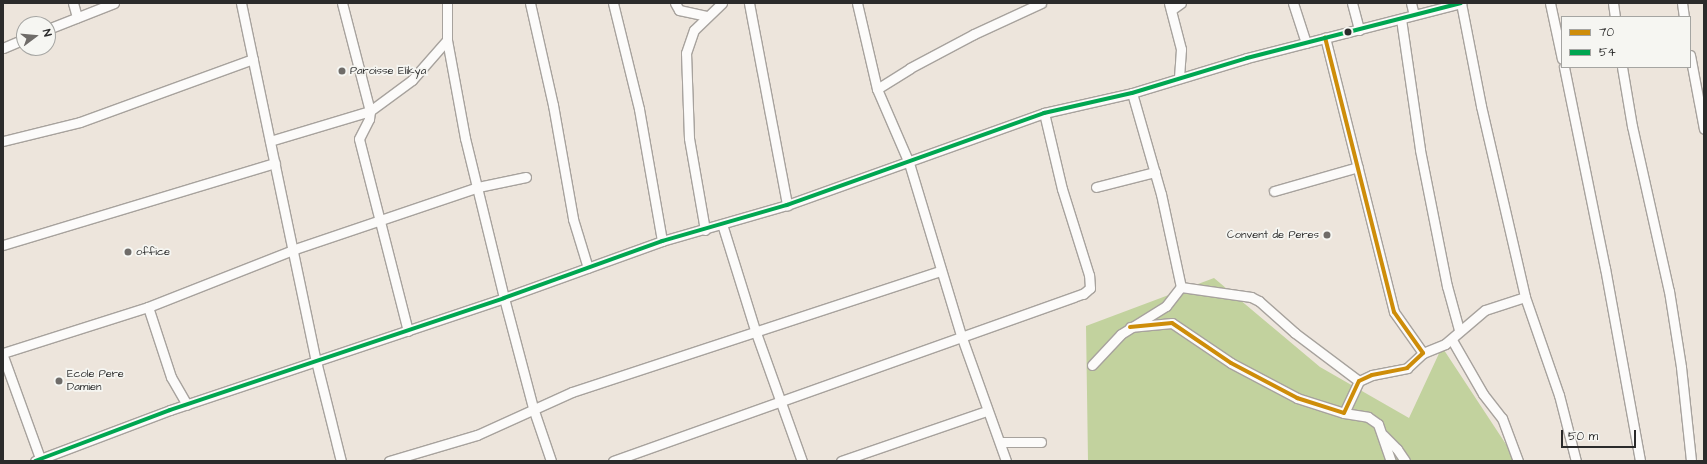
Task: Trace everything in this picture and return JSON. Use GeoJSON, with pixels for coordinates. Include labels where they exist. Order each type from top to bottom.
{"type":"FeatureCollection","features":[{"type":"Feature","properties":{"kind":"street"},"geometry":{"type":"LineString","coordinates":[[73,3],[77,17]]}},
{"type":"Feature","properties":{"kind":"street"},"geometry":{"type":"LineString","coordinates":[[56,26],[114,3]]}},
{"type":"Feature","properties":{"kind":"street"},"geometry":{"type":"LineString","coordinates":[[241,3],[270,141],[295,248],[316,361],[341,461]]}},
{"type":"Feature","properties":{"kind":"street"},"geometry":{"type":"LineString","coordinates":[[342,3],[370,111],[369,119],[360,139],[379,220],[408,331]]}},
{"type":"Feature","properties":{"kind":"street"},"geometry":{"type":"LineString","coordinates":[[447,3],[447,40],[465,138],[504,298],[533,408],[551,461]]}},
{"type":"Feature","properties":{"kind":"street"},"geometry":{"type":"LineString","coordinates":[[530,3],[553,106],[573,219],[588,268]]}},
{"type":"Feature","properties":{"kind":"street"},"geometry":{"type":"LineString","coordinates":[[613,3],[639,109],[662,241]]}},
{"type":"Feature","properties":{"kind":"street"},"geometry":{"type":"LineString","coordinates":[[675,3],[679,10],[707,16]]}},
{"type":"Feature","properties":{"kind":"street"},"geometry":{"type":"LineString","coordinates":[[705,230],[689,138],[685,76],[686,53],[694,30],[722,3]]}},
{"type":"Feature","properties":{"kind":"street"},"geometry":{"type":"LineString","coordinates":[[749,3],[787,205]]}},
{"type":"Feature","properties":{"kind":"street"},"geometry":{"type":"LineString","coordinates":[[858,3],[877,89],[909,163],[940,271],[986,410],[1000,442],[1006,461]]}},
{"type":"Feature","properties":{"kind":"street"},"geometry":{"type":"LineString","coordinates":[[877,89],[968,37],[1041,3]]}},
{"type":"Feature","properties":{"kind":"street"},"geometry":{"type":"LineString","coordinates":[[1179,78],[1181,49],[1170,6],[1181,3]]}},
{"type":"Feature","properties":{"kind":"street"},"geometry":{"type":"LineString","coordinates":[[1293,3],[1306,43]]}},
{"type":"Feature","properties":{"kind":"street"},"geometry":{"type":"LineString","coordinates":[[1352,3],[1359,30]]}},
{"type":"Feature","properties":{"kind":"street"},"geometry":{"type":"LineString","coordinates":[[1411,3],[1414,15]]}},
{"type":"Feature","properties":{"kind":"street"},"geometry":{"type":"LineString","coordinates":[[526,178],[478,187],[295,248],[148,307],[3,354],[38,460],[187,405],[504,298],[662,241],[705,230],[787,205],[909,163],[1044,113],[1132,93],[1179,78],[1306,43],[1461,3],[1484,120],[1525,297],[1559,395],[1576,461]]}},
{"type":"Feature","properties":{"kind":"street"},"geometry":{"type":"LineString","coordinates":[[1550,3],[1561,54]]}},
{"type":"Feature","properties":{"kind":"street"},"geometry":{"type":"LineString","coordinates":[[1613,3],[1615,16]]}},
{"type":"Feature","properties":{"kind":"street"},"geometry":{"type":"LineString","coordinates":[[1682,3],[1684,16]]}},
{"type":"Feature","properties":{"kind":"street"},"geometry":{"type":"LineString","coordinates":[[1401,19],[1420,150],[1447,286],[1459,330]]}},
{"type":"Feature","properties":{"kind":"street"},"geometry":{"type":"LineString","coordinates":[[1325,38],[1394,312],[1423,353]]}},
{"type":"Feature","properties":{"kind":"street"},"geometry":{"type":"LineString","coordinates":[[270,141],[370,111],[412,80],[447,40]]}},
{"type":"Feature","properties":{"kind":"street"},"geometry":{"type":"LineString","coordinates":[[3,48],[16,42]]}},
{"type":"Feature","properties":{"kind":"street"},"geometry":{"type":"LineString","coordinates":[[3,141],[80,122],[253,59]]}},
{"type":"Feature","properties":{"kind":"street"},"geometry":{"type":"LineString","coordinates":[[1691,60],[1704,128]]}},
{"type":"Feature","properties":{"kind":"street"},"geometry":{"type":"LineString","coordinates":[[1564,68],[1605,268],[1640,461]]}},
{"type":"Feature","properties":{"kind":"street"},"geometry":{"type":"LineString","coordinates":[[1622,68],[1632,126],[1668,291],[1681,367],[1691,461]]}},
{"type":"Feature","properties":{"kind":"street"},"geometry":{"type":"LineString","coordinates":[[1132,93],[1155,172],[1181,287]]}},
{"type":"Feature","properties":{"kind":"street"},"geometry":{"type":"LineString","coordinates":[[613,461],[779,400],[962,338],[1083,294],[1090,288],[1089,275],[1062,189],[1044,113]]}},
{"type":"Feature","properties":{"kind":"street"},"geometry":{"type":"LineString","coordinates":[[3,245],[275,163]]}},
{"type":"Feature","properties":{"kind":"street"},"geometry":{"type":"LineString","coordinates":[[1274,192],[1358,167]]}},
{"type":"Feature","properties":{"kind":"street"},"geometry":{"type":"LineString","coordinates":[[1096,187],[1155,172]]}},
{"type":"Feature","properties":{"kind":"street"},"geometry":{"type":"LineString","coordinates":[[722,224],[755,330],[802,461]]}},
{"type":"Feature","properties":{"kind":"street"},"geometry":{"type":"LineString","coordinates":[[389,461],[478,435],[533,408],[755,330],[940,271]]}},
{"type":"Feature","properties":{"kind":"street"},"geometry":{"type":"LineString","coordinates":[[1092,365],[1130,327],[1166,306],[1181,287]]}},
{"type":"Feature","properties":{"kind":"street"},"geometry":{"type":"LineString","coordinates":[[1181,287],[1251,297],[1259,301],[1295,333],[1359,381]]}},
{"type":"Feature","properties":{"kind":"street"},"geometry":{"type":"LineString","coordinates":[[1344,413],[1359,381],[1372,374],[1407,368],[1423,353],[1452,340],[1459,330],[1485,310],[1525,297]]}},
{"type":"Feature","properties":{"kind":"street"},"geometry":{"type":"LineString","coordinates":[[148,307],[171,377],[187,405]]}},
{"type":"Feature","properties":{"kind":"street"},"geometry":{"type":"LineString","coordinates":[[1130,327],[1172,323],[1231,363],[1297,398],[1344,413],[1368,417],[1378,424],[1391,461]]}},
{"type":"Feature","properties":{"kind":"street"},"geometry":{"type":"LineString","coordinates":[[1452,340],[1483,394],[1502,418],[1518,461]]}},
{"type":"Feature","properties":{"kind":"street"},"geometry":{"type":"LineString","coordinates":[[841,461],[986,410]]}},
{"type":"Feature","properties":{"kind":"street"},"geometry":{"type":"LineString","coordinates":[[1383,436],[1397,449],[1404,461]]}},
{"type":"Feature","properties":{"kind":"street"},"geometry":{"type":"LineString","coordinates":[[1000,442],[1041,442]]}},
{"type":"Feature","properties":{"kind":"green space"},"geometry":{"type":"Polygon","coordinates":[[[1214,278],[1320,367],[1409,418],[1442,347],[1517,461],[1088,461],[1086,326],[1214,278]]]}},
{"type":"Feature","properties":{"kind":"transit line","name":"54"},"geometry":{"type":"LineString","coordinates":[[35,461],[170,410],[504,298],[662,241],[787,205],[1044,113],[1132,93],[1247,58],[1461,3]]}},
{"type":"Feature","properties":{"kind":"transit line","name":"70"},"geometry":{"type":"LineString","coordinates":[[1130,327],[1172,323],[1231,363],[1297,398],[1344,413],[1359,381],[1372,375],[1407,368],[1423,353],[1394,312],[1325,38]]}},
{"type":"Feature","properties":{"kind":"place","name":"Paroisse Elikya"},"geometry":{"type":"Point","coordinates":[342,71]}},
{"type":"Feature","properties":{"kind":"place","name":"Convent de Peres"},"geometry":{"type":"Point","coordinates":[1327,235]}},
{"type":"Feature","properties":{"kind":"place","name":"office"},"geometry":{"type":"Point","coordinates":[128,252]}},
{"type":"Feature","properties":{"kind":"place","name":"Ecole Pere Damien"},"geometry":{"type":"Point","coordinates":[59,381]}}]}
